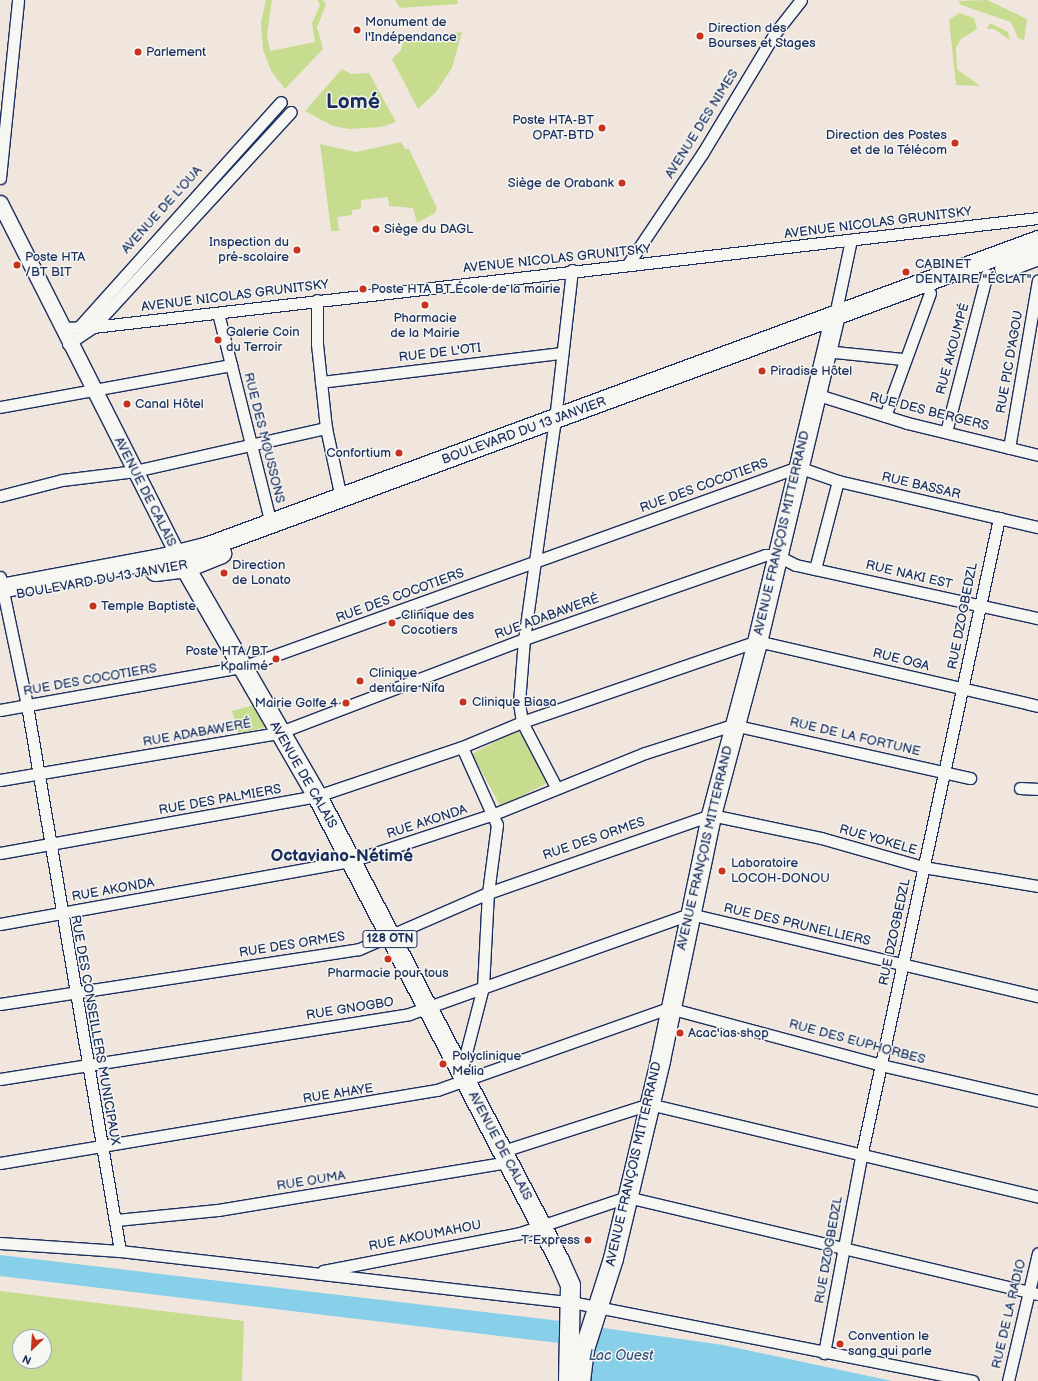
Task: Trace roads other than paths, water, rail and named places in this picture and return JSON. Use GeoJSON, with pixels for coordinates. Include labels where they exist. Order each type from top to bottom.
{"type":"FeatureCollection","features":[{"type":"Feature","properties":{"kind":"highway","name":"BOULEVARD DU 13 JANVIER"},"geometry":{"type":"LineString","coordinates":[[1,590],[182,561],[834,321],[1038,240]]}},
{"type":"Feature","properties":{"kind":"highway","name":"BOULEVARD DU 13 JANVIER"},"geometry":{"type":"LineString","coordinates":[[834,321],[930,293],[1038,255]]}},
{"type":"Feature","properties":{"kind":"highway","name":"AVENUE FRANÇOIS MITTERRAND"},"geometry":{"type":"LineString","coordinates":[[580,1381],[576,1348],[595,1314],[627,1197],[690,914],[710,814],[757,641],[776,555],[834,321]]}},
{"type":"Feature","properties":{"kind":"highway","name":"BOULEVARD DU 13 JANVIER"},"geometry":{"type":"LineString","coordinates":[[182,561],[271,524],[341,498],[554,425]]}},
{"type":"Feature","properties":{"kind":"highway","name":"AVENUE DE CALAIS"},"geometry":{"type":"LineString","coordinates":[[182,561],[278,733],[317,796],[542,1225],[570,1285],[571,1311],[576,1348],[568,1381]]}},
{"type":"Feature","properties":{"kind":"main road","name":"AVENUE DE CALAIS"},"geometry":{"type":"LineString","coordinates":[[0,204],[62,328],[68,344],[182,561]]}},
{"type":"Feature","properties":{"kind":"street"},"geometry":{"type":"LineString","coordinates":[[0,178],[18,0]]}},
{"type":"Feature","properties":{"kind":"street","name":"AVENUE DES NIMES"},"geometry":{"type":"LineString","coordinates":[[628,264],[702,154],[775,33],[801,0]]}},
{"type":"Feature","properties":{"kind":"street","name":"AVENUE DE L'OUA"},"geometry":{"type":"LineString","coordinates":[[78,327],[281,102]]}},
{"type":"Feature","properties":{"kind":"street"},"geometry":{"type":"LineString","coordinates":[[68,344],[93,327],[291,112]]}},
{"type":"Feature","properties":{"kind":"street","name":"AVENUE NICOLAS GRUNITSKY"},"geometry":{"type":"LineString","coordinates":[[78,327],[93,327],[317,300],[496,282],[572,270],[1038,218]]}},
{"type":"Feature","properties":{"kind":"street"},"geometry":{"type":"LineString","coordinates":[[834,321],[851,240]]}},
{"type":"Feature","properties":{"kind":"street"},"geometry":{"type":"LineString","coordinates":[[556,786],[522,722],[519,703],[524,640],[533,563],[554,425],[572,270]]}},
{"type":"Feature","properties":{"kind":"street","name":"RUE AKOUMPÉ"},"geometry":{"type":"LineString","coordinates":[[946,432],[987,274]]}},
{"type":"Feature","properties":{"kind":"street","name":"RUE PIC D'AGOU"},"geometry":{"type":"LineString","coordinates":[[1009,448],[1038,280]]}},
{"type":"Feature","properties":{"kind":"street"},"geometry":{"type":"LineString","coordinates":[[885,416],[903,359],[930,293]]}},
{"type":"Feature","properties":{"kind":"street"},"geometry":{"type":"LineString","coordinates":[[317,300],[321,382],[326,428],[341,498]]}},
{"type":"Feature","properties":{"kind":"street","name":"RUE DES MOUSSONS"},"geometry":{"type":"LineString","coordinates":[[218,313],[250,446],[271,524]]}},
{"type":"Feature","properties":{"kind":"street"},"geometry":{"type":"LineString","coordinates":[[62,328],[78,327]]}},
{"type":"Feature","properties":{"kind":"street"},"geometry":{"type":"LineString","coordinates":[[826,351],[903,359]]}},
{"type":"Feature","properties":{"kind":"street","name":"RUE DE L'OTI"},"geometry":{"type":"LineString","coordinates":[[321,382],[562,353]]}},
{"type":"Feature","properties":{"kind":"street"},"geometry":{"type":"LineString","coordinates":[[0,407],[93,393],[231,365]]}},
{"type":"Feature","properties":{"kind":"street","name":"RUE DES BERGERS"},"geometry":{"type":"LineString","coordinates":[[815,394],[885,416],[1038,455]]}},
{"type":"Feature","properties":{"kind":"street"},"geometry":{"type":"LineString","coordinates":[[0,496],[62,480],[134,471],[326,428]]}},
{"type":"Feature","properties":{"kind":"street","name":"RUE BASSAR"},"geometry":{"type":"LineString","coordinates":[[798,467],[838,481],[1038,527]]}},
{"type":"Feature","properties":{"kind":"street","name":"RUE DES COCOTIERS"},"geometry":{"type":"LineString","coordinates":[[0,710],[242,667],[798,467]]}},
{"type":"Feature","properties":{"kind":"street"},"geometry":{"type":"LineString","coordinates":[[815,569],[838,481]]}},
{"type":"Feature","properties":{"kind":"street","name":"RUE DZOGBEDZL"},"geometry":{"type":"LineString","coordinates":[[824,1353],[861,1157],[923,867],[946,774],[999,518]]}},
{"type":"Feature","properties":{"kind":"street","name":"RUE ADABAWERÉ"},"geometry":{"type":"LineString","coordinates":[[0,780],[37,772],[278,733],[524,640],[765,555],[776,555]]}},
{"type":"Feature","properties":{"kind":"street","name":"RUE NAKI EST"},"geometry":{"type":"LineString","coordinates":[[776,555],[815,569],[1038,618]]}},
{"type":"Feature","properties":{"kind":"street","name":"RUE DES CONSEILLERS MUNICIPAUX"},"geometry":{"type":"LineString","coordinates":[[1,590],[27,705],[37,772],[52,845],[61,913],[86,1064],[100,1145],[116,1220],[120,1251]]}},
{"type":"Feature","properties":{"kind":"street","name":"RUE OGA"},"geometry":{"type":"LineString","coordinates":[[757,641],[1038,706]]}},
{"type":"Feature","properties":{"kind":"street","name":"RUE DES PALMIERS"},"geometry":{"type":"LineString","coordinates":[[0,853],[52,845],[317,796],[462,747],[522,722],[757,641]]}},
{"type":"Feature","properties":{"kind":"street","name":"RUE DE LA FORTUNE"},"geometry":{"type":"LineString","coordinates":[[733,725],[843,747],[946,774],[970,778]]}},
{"type":"Feature","properties":{"kind":"street","name":"RUE AKONDA"},"geometry":{"type":"LineString","coordinates":[[0,924],[352,861],[494,814],[556,786],[644,753],[733,725]]}},
{"type":"Feature","properties":{"kind":"street"},"geometry":{"type":"LineString","coordinates":[[462,747],[494,814],[497,825],[488,893],[482,987],[463,1076]]}},
{"type":"Feature","properties":{"kind":"street"},"geometry":{"type":"LineString","coordinates":[[1020,788],[1038,789]]}},
{"type":"Feature","properties":{"kind":"street","name":"RUE YOKELE"},"geometry":{"type":"LineString","coordinates":[[710,814],[820,838],[923,867],[1038,886]]}},
{"type":"Feature","properties":{"kind":"street","name":"RUE DES ORMES"},"geometry":{"type":"LineString","coordinates":[[0,1004],[359,949],[390,937],[488,893],[710,814]]}},
{"type":"Feature","properties":{"kind":"street","name":"RUE DES PRUNELLIERS"},"geometry":{"type":"LineString","coordinates":[[690,914],[1038,996]]}},
{"type":"Feature","properties":{"kind":"street","name":"RUE GNOGBO"},"geometry":{"type":"LineString","coordinates":[[0,1079],[86,1064],[409,1014],[690,914]]}},
{"type":"Feature","properties":{"kind":"street","name":"RUE DES EUPHORBES"},"geometry":{"type":"LineString","coordinates":[[668,1008],[881,1065],[1038,1101]]}},
{"type":"Feature","properties":{"kind":"street","name":"RUE AHAYE"},"geometry":{"type":"LineString","coordinates":[[0,1163],[100,1145],[403,1098],[463,1076],[668,1008]]}},
{"type":"Feature","properties":{"kind":"street"},"geometry":{"type":"LineString","coordinates":[[648,1104],[752,1127],[861,1157],[1038,1197]]}},
{"type":"Feature","properties":{"kind":"street","name":"RUE OUMA"},"geometry":{"type":"LineString","coordinates":[[116,1220],[218,1210],[506,1156],[648,1104]]}},
{"type":"Feature","properties":{"kind":"street"},"geometry":{"type":"LineString","coordinates":[[627,1197],[844,1247],[1033,1293]]}},
{"type":"Feature","properties":{"kind":"street","name":"RUE AKOUMAHOU"},"geometry":{"type":"LineString","coordinates":[[313,1273],[520,1233],[627,1197]]}},
{"type":"Feature","properties":{"kind":"street"},"geometry":{"type":"LineString","coordinates":[[0,1243],[120,1251],[313,1273],[595,1314],[824,1353],[972,1381]]}},
{"type":"Feature","properties":{"kind":"street","name":"RUE DE LA RADIO"},"geometry":{"type":"LineString","coordinates":[[1008,1381],[1033,1293],[1038,1253]]}},
{"type":"Feature","properties":{"kind":"water"},"geometry":{"type":"Polygon","coordinates":[[[0,1255],[560,1321],[559,1343],[0,1276],[0,1255]]]}},
{"type":"Feature","properties":{"kind":"water","name":"Lac Ouest"},"geometry":{"type":"Polygon","coordinates":[[[603,1328],[723,1345],[892,1381],[589,1381],[594,1349],[603,1328]]]}},
{"type":"Feature","properties":{"kind":"place","name":"Monument de l'Indépendance"},"geometry":{"type":"Point","coordinates":[357,30]}},
{"type":"Feature","properties":{"kind":"place","name":"Direction des Bourses et Stages"},"geometry":{"type":"Point","coordinates":[700,36]}},
{"type":"Feature","properties":{"kind":"place","name":"Parlement"},"geometry":{"type":"Point","coordinates":[138,52]}},
{"type":"Feature","properties":{"kind":"place","name":"Poste HTA-BT OPAT-BTD"},"geometry":{"type":"Point","coordinates":[602,128]}},
{"type":"Feature","properties":{"kind":"place","name":"Direction des Postes et de la Télécom"},"geometry":{"type":"Point","coordinates":[955,143]}},
{"type":"Feature","properties":{"kind":"place","name":"Siège de Orabank"},"geometry":{"type":"Point","coordinates":[622,183]}},
{"type":"Feature","properties":{"kind":"place","name":"Siège du DAGL"},"geometry":{"type":"Point","coordinates":[376,229]}},
{"type":"Feature","properties":{"kind":"place","name":"Inspection du pré-scolaire"},"geometry":{"type":"Point","coordinates":[297,250]}},
{"type":"Feature","properties":{"kind":"place","name":"Poste HTA /BT BIT"},"geometry":{"type":"Point","coordinates":[17,265]}},
{"type":"Feature","properties":{"kind":"place","name":"CABINET DENTAIRE \"ÉCLAT\""},"geometry":{"type":"Point","coordinates":[906,272]}},
{"type":"Feature","properties":{"kind":"place","name":"Poste HTA BT École de la mairie"},"geometry":{"type":"Point","coordinates":[363,289]}},
{"type":"Feature","properties":{"kind":"place","name":"Pharmacie de la Mairie"},"geometry":{"type":"Point","coordinates":[425,305]}},
{"type":"Feature","properties":{"kind":"place","name":"Galerie Coin du Terroir"},"geometry":{"type":"Point","coordinates":[218,340]}},
{"type":"Feature","properties":{"kind":"place","name":"Piradise Hôtel"},"geometry":{"type":"Point","coordinates":[762,371]}},
{"type":"Feature","properties":{"kind":"place","name":"Canal Hôtel"},"geometry":{"type":"Point","coordinates":[127,404]}},
{"type":"Feature","properties":{"kind":"place","name":"Confortium"},"geometry":{"type":"Point","coordinates":[399,453]}},
{"type":"Feature","properties":{"kind":"place","name":"Direction de Lonato"},"geometry":{"type":"Point","coordinates":[224,573]}},
{"type":"Feature","properties":{"kind":"place","name":"Temple Baptiste"},"geometry":{"type":"Point","coordinates":[93,606]}},
{"type":"Feature","properties":{"kind":"place","name":"Clinique des Cocotiers"},"geometry":{"type":"Point","coordinates":[392,623]}},
{"type":"Feature","properties":{"kind":"place","name":"Poste HTA/BT Kpalimé"},"geometry":{"type":"Point","coordinates":[276,659]}},
{"type":"Feature","properties":{"kind":"place","name":"Clinique dentaire Nifa"},"geometry":{"type":"Point","coordinates":[360,681]}},
{"type":"Feature","properties":{"kind":"place","name":"Clinique Biasa"},"geometry":{"type":"Point","coordinates":[463,702]}},
{"type":"Feature","properties":{"kind":"place","name":"Mairie Golfe 4"},"geometry":{"type":"Point","coordinates":[346,703]}},
{"type":"Feature","properties":{"kind":"place","name":"Laboratoire LOCOH-DONOU"},"geometry":{"type":"Point","coordinates":[722,871]}},
{"type":"Feature","properties":{"kind":"place","name":"Pharmacie pour tous"},"geometry":{"type":"Point","coordinates":[388,959]}},
{"type":"Feature","properties":{"kind":"place","name":"Acac'ias shop"},"geometry":{"type":"Point","coordinates":[680,1033]}},
{"type":"Feature","properties":{"kind":"place","name":"Polyclinique Melia"},"geometry":{"type":"Point","coordinates":[443,1064]}},
{"type":"Feature","properties":{"kind":"place","name":"T-Express"},"geometry":{"type":"Point","coordinates":[588,1240]}},
{"type":"Feature","properties":{"kind":"place","name":"Convention le sang qui parle"},"geometry":{"type":"Point","coordinates":[840,1344]}},
{"type":"Feature","properties":{"kind":"district","name":"Lomé"},"geometry":{"type":"Point","coordinates":[353,102]}},
{"type":"Feature","properties":{"kind":"district","name":"Octaviano-Nétimé"},"geometry":{"type":"Point","coordinates":[342,857]}}]}
